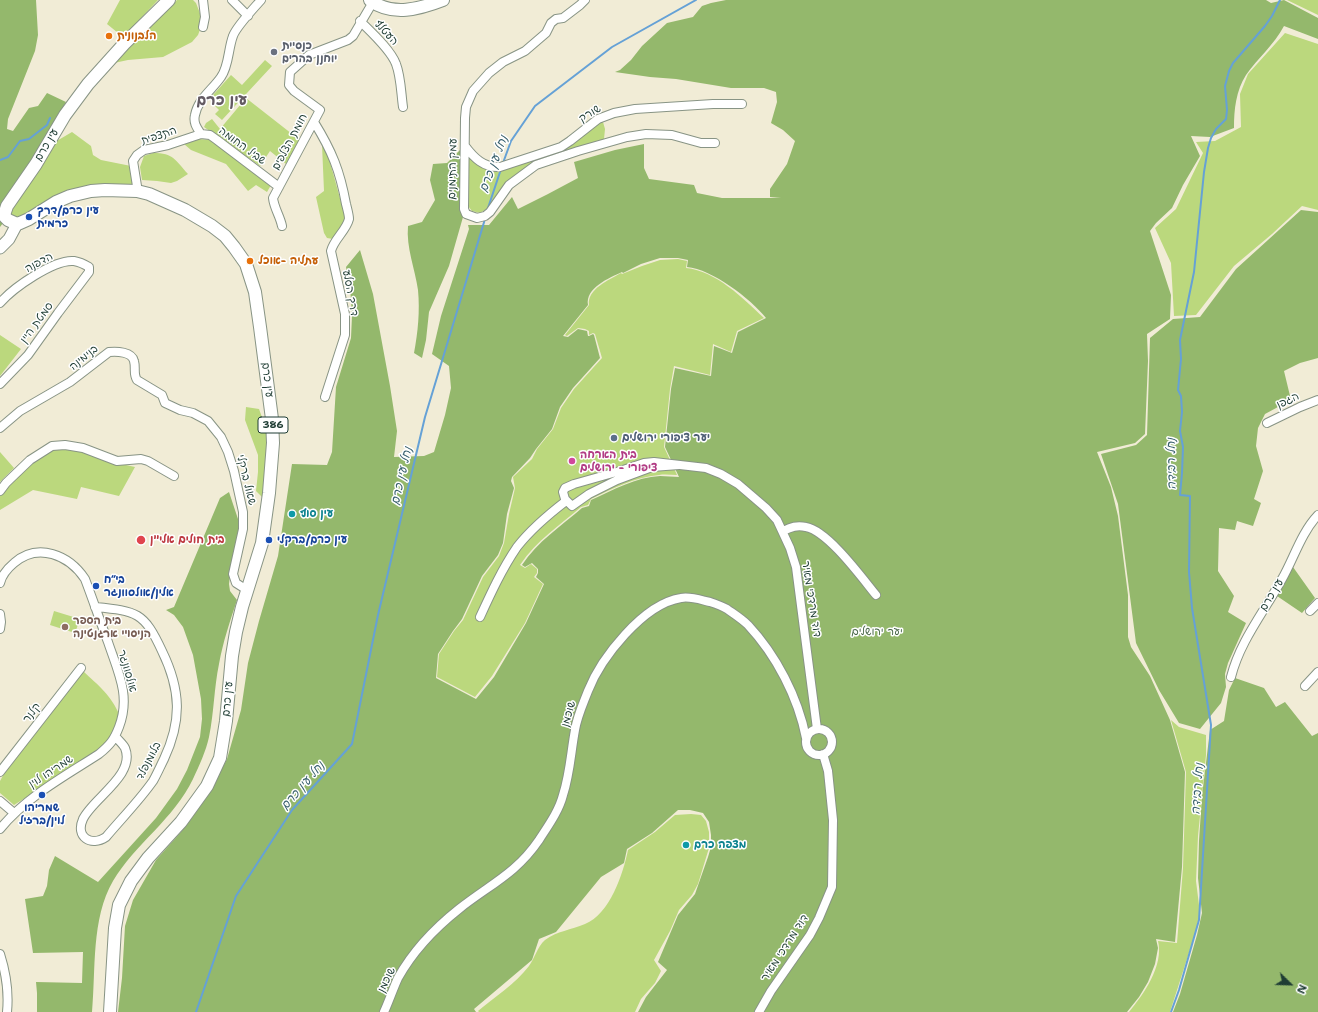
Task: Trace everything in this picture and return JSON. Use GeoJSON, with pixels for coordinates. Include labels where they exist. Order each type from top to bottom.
{"type":"FeatureCollection","features":[{"type":"Feature","properties":{"kind":"main road","name":"עין כרם"},"geometry":{"type":"LineString","coordinates":[[110,1012],[115,928],[119,905],[131,881],[148,858],[181,822],[207,786],[220,758],[226,721],[232,656],[242,607],[262,543],[268,498],[273,443],[272,419],[260,327],[253,286],[246,264],[225,236],[186,210],[149,194],[137,191],[105,190],[81,193],[56,202],[20,223],[13,222],[5,217],[5,212],[7,206],[36,164],[65,115],[96,75],[124,44],[169,0]]}},
{"type":"Feature","properties":{"kind":"main road"},"geometry":{"type":"LineString","coordinates":[[373,1],[391,10],[400,11],[430,6],[443,0]]}},
{"type":"Feature","properties":{"kind":"street"},"geometry":{"type":"LineString","coordinates":[[203,0],[205,17],[203,28]]}},
{"type":"Feature","properties":{"kind":"street"},"geometry":{"type":"LineString","coordinates":[[232,0],[248,16]]}},
{"type":"Feature","properties":{"kind":"street","name":"שביל החומה"},"geometry":{"type":"LineString","coordinates":[[261,0],[233,35],[226,65],[221,76],[203,98],[196,109],[194,117],[195,127],[201,134],[210,135],[279,187]]}},
{"type":"Feature","properties":{"kind":"street","name":"עמק התימנים"},"geometry":{"type":"LineString","coordinates":[[585,0],[563,18],[556,19],[551,23],[546,33],[525,51],[503,62],[489,73],[473,91],[466,108],[465,118],[464,209],[466,214],[477,218],[485,216],[490,212],[509,185],[536,165],[627,137],[646,134],[672,135],[701,143],[715,143]]}},
{"type":"Feature","properties":{"kind":"street","name":"חומת הצלפים"},"geometry":{"type":"LineString","coordinates":[[282,226],[281,220],[273,204],[273,198],[320,110],[294,91],[289,85],[290,72],[309,55],[348,40],[358,28],[360,21],[373,1]]}},
{"type":"Feature","properties":{"kind":"street","name":"העטלף"},"geometry":{"type":"LineString","coordinates":[[360,21],[391,54],[396,62],[399,71],[403,107]]}},
{"type":"Feature","properties":{"kind":"street","name":"שורק"},"geometry":{"type":"LineString","coordinates":[[465,146],[470,154],[484,165],[492,168],[500,167],[561,147],[598,119],[614,113],[635,109],[713,104],[742,104]]}},
{"type":"Feature","properties":{"kind":"street","name":"דרך הסלע"},"geometry":{"type":"LineString","coordinates":[[314,122],[334,158],[343,186],[349,219],[340,236],[333,244],[331,251],[345,314],[345,335],[325,397]]}},
{"type":"Feature","properties":{"kind":"street","name":"התצפית"},"geometry":{"type":"LineString","coordinates":[[137,191],[133,161],[137,155],[144,150],[168,145],[201,134]]}},
{"type":"Feature","properties":{"kind":"street"},"geometry":{"type":"LineString","coordinates":[[0,247],[9,239],[13,222]]}},
{"type":"Feature","properties":{"kind":"street","name":"הדפנה"},"geometry":{"type":"LineString","coordinates":[[0,303],[39,273],[61,263],[73,261],[82,263],[89,267],[89,272]]}},
{"type":"Feature","properties":{"kind":"street","name":"סמטת היין"},"geometry":{"type":"LineString","coordinates":[[0,384],[28,355],[89,272]]}},
{"type":"Feature","properties":{"kind":"street","name":"בנימינה"},"geometry":{"type":"LineString","coordinates":[[0,428],[20,411],[70,382],[109,352],[117,351],[130,355],[134,361],[135,377],[137,380],[162,395],[165,403]]}},
{"type":"Feature","properties":{"kind":"street","name":"הגפן"},"geometry":{"type":"LineString","coordinates":[[1267,423],[1318,400]]}},
{"type":"Feature","properties":{"kind":"street","name":"שאול ברקלי"},"geometry":{"type":"LineString","coordinates":[[165,403],[180,410],[193,413],[208,421],[221,437],[228,452],[234,471],[243,512],[243,529],[233,574],[236,583],[247,590]]}},
{"type":"Feature","properties":{"kind":"street"},"geometry":{"type":"LineString","coordinates":[[0,491],[6,483],[30,460],[52,446],[65,445],[83,448],[117,461],[141,459],[148,461],[174,476]]}},
{"type":"Feature","properties":{"kind":"street","name":"דוד מרדכי מאיר"},"geometry":{"type":"LineString","coordinates":[[679,465],[652,467],[617,480],[589,494],[572,506],[566,501],[563,492],[566,488],[574,484],[644,463],[654,462],[706,468],[721,474],[738,484],[766,508],[777,520],[783,531],[796,566],[817,729]]}},
{"type":"Feature","properties":{"kind":"street"},"geometry":{"type":"LineString","coordinates":[[480,617],[501,573],[518,546],[544,518],[566,501]]}},
{"type":"Feature","properties":{"kind":"street","name":"עין כרם"},"geometry":{"type":"LineString","coordinates":[[1231,678],[1250,631],[1282,579],[1306,530],[1318,515]]}},
{"type":"Feature","properties":{"kind":"street"},"geometry":{"type":"LineString","coordinates":[[783,531],[796,525],[808,527],[825,537],[876,595]]}},
{"type":"Feature","properties":{"kind":"street","name":"אולסוונגר"},"geometry":{"type":"LineString","coordinates":[[0,583],[5,573],[18,559],[35,553],[55,554],[64,558],[80,572],[85,579],[95,606],[122,686],[124,696],[123,714],[115,736]]}},
{"type":"Feature","properties":{"kind":"street","name":"שוכמן"},"geometry":{"type":"LineString","coordinates":[[384,1012],[399,978],[416,950],[425,940],[459,909],[513,870],[523,861],[538,841],[555,813],[563,796],[575,727],[588,689],[612,651],[629,630],[663,604],[681,598],[690,598],[724,607],[746,623],[767,649],[784,678],[796,704],[806,738]]}},
{"type":"Feature","properties":{"kind":"street"},"geometry":{"type":"LineString","coordinates":[[1310,611],[1318,603]]}},
{"type":"Feature","properties":{"kind":"street","name":"בלומנפלד"},"geometry":{"type":"LineString","coordinates":[[95,606],[131,612],[139,616],[147,623],[156,637],[170,669],[178,702],[172,740],[165,758],[153,780],[145,792],[106,837],[100,841],[87,840],[81,831],[81,824],[84,817],[116,781],[125,766],[126,753],[124,746],[115,736]]}},
{"type":"Feature","properties":{"kind":"street"},"geometry":{"type":"LineString","coordinates":[[0,614],[0,628]]}},
{"type":"Feature","properties":{"kind":"street","name":"קלנר"},"geometry":{"type":"LineString","coordinates":[[0,772],[81,668]]}},
{"type":"Feature","properties":{"kind":"street"},"geometry":{"type":"LineString","coordinates":[[1305,686],[1318,672]]}},
{"type":"Feature","properties":{"kind":"street"},"geometry":{"type":"LineString","coordinates":[[817,729],[825,731],[830,737],[831,741],[829,749],[823,754],[811,752],[806,746],[806,738],[811,732],[817,729]]}},
{"type":"Feature","properties":{"kind":"street","name":"שמריהו לוין"},"geometry":{"type":"LineString","coordinates":[[0,829],[14,813],[30,800],[109,746],[115,736]]}},
{"type":"Feature","properties":{"kind":"street","name":"דוד מרדכי מאיר"},"geometry":{"type":"LineString","coordinates":[[760,1012],[770,991],[810,934],[819,918],[832,887],[833,820],[828,770],[823,754]]}},
{"type":"Feature","properties":{"kind":"street"},"geometry":{"type":"LineString","coordinates":[[0,801],[14,813]]}},
{"type":"Feature","properties":{"kind":"street"},"geometry":{"type":"LineString","coordinates":[[0,954],[8,993],[7,1012]]}},
{"type":"Feature","properties":{"kind":"green space"},"geometry":{"type":"Polygon","coordinates":[[[0,0],[36,0],[38,35],[35,51],[8,119],[7,129],[13,131],[29,108],[38,106],[47,93],[66,102],[0,218],[0,0]]]}},
{"type":"Feature","properties":{"kind":"green space"},"geometry":{"type":"Polygon","coordinates":[[[120,0],[158,0],[123,37],[107,24],[120,0]]]}},
{"type":"Feature","properties":{"kind":"green space"},"geometry":{"type":"Polygon","coordinates":[[[177,0],[193,0],[196,3],[201,16],[201,27],[198,35],[192,42],[163,57],[128,60],[114,63],[177,0]]]}},
{"type":"Feature","properties":{"kind":"green space","name":"יער ירושלים"},"geometry":{"type":"Polygon","coordinates":[[[726,0],[1266,0],[1271,3],[1284,0],[1318,18],[1318,39],[1284,26],[1276,39],[1246,75],[1240,87],[1235,107],[1234,128],[1210,137],[1191,136],[1200,156],[1183,185],[1172,208],[1150,231],[1171,295],[1170,319],[1147,334],[1148,361],[1145,434],[1135,443],[1097,452],[1111,487],[1118,516],[1128,595],[1128,637],[1131,647],[1150,676],[1170,720],[1185,772],[1182,867],[1175,942],[1156,939],[1158,948],[1155,964],[1148,982],[1139,997],[1127,1012],[638,1012],[646,997],[667,970],[658,962],[678,915],[695,894],[711,847],[709,822],[703,813],[690,810],[678,810],[652,833],[627,849],[624,863],[601,877],[556,932],[539,939],[532,960],[474,1009],[476,1012],[118,1012],[122,978],[125,926],[133,900],[156,860],[181,832],[207,796],[227,759],[241,710],[248,663],[278,556],[292,464],[327,465],[332,452],[336,387],[351,338],[352,316],[350,286],[346,267],[360,250],[373,294],[390,386],[397,431],[394,457],[424,456],[434,452],[451,388],[449,366],[432,354],[441,316],[469,229],[468,225],[489,225],[512,197],[518,209],[578,178],[574,162],[615,150],[644,144],[644,168],[649,179],[694,185],[697,193],[722,198],[781,198],[770,197],[770,189],[787,164],[795,141],[783,130],[771,123],[777,102],[776,92],[764,88],[731,88],[676,79],[615,72],[620,70],[631,60],[642,46],[667,23],[693,17],[702,6],[726,0]],[[660,258],[641,264],[599,284],[590,294],[588,305],[563,336],[568,337],[578,329],[587,331],[588,336],[593,334],[600,358],[573,388],[560,407],[552,429],[530,458],[512,477],[511,481],[514,488],[507,514],[503,543],[498,555],[482,576],[462,619],[438,654],[436,678],[476,699],[494,677],[526,623],[544,584],[536,577],[538,569],[532,563],[525,567],[522,565],[528,557],[558,528],[582,508],[589,506],[591,500],[642,479],[660,476],[679,477],[665,447],[671,389],[675,368],[711,376],[714,346],[732,353],[738,332],[766,318],[751,302],[730,286],[708,273],[687,267],[688,260],[678,258],[660,258]]]}},
{"type":"Feature","properties":{"kind":"green space"},"geometry":{"type":"Polygon","coordinates":[[[1287,0],[1318,0],[1318,15],[1287,0]]]}},
{"type":"Feature","properties":{"kind":"green space"},"geometry":{"type":"Polygon","coordinates":[[[1285,33],[1318,44],[1318,210],[1302,206],[1234,266],[1196,315],[1174,316],[1171,263],[1155,228],[1176,209],[1203,153],[1196,142],[1215,141],[1241,127],[1240,94],[1248,74],[1285,33]]]}},
{"type":"Feature","properties":{"kind":"green space"},"geometry":{"type":"Polygon","coordinates":[[[265,60],[272,66],[222,120],[215,114],[219,110],[215,106],[220,101],[213,95],[231,75],[242,85],[265,60]]]}},
{"type":"Feature","properties":{"kind":"green space"},"geometry":{"type":"Polygon","coordinates":[[[246,98],[301,141],[286,164],[270,151],[260,166],[204,127],[206,123],[212,119],[220,129],[246,98]]]}},
{"type":"Feature","properties":{"kind":"green space"},"geometry":{"type":"Polygon","coordinates":[[[603,122],[605,129],[604,139],[530,166],[488,208],[480,213],[472,211],[468,206],[467,155],[491,170],[563,148],[595,125],[603,122]]]}},
{"type":"Feature","properties":{"kind":"green space"},"geometry":{"type":"Polygon","coordinates":[[[72,132],[91,146],[93,155],[101,160],[131,166],[135,187],[109,185],[24,220],[9,216],[10,206],[55,142],[72,132]]]}},
{"type":"Feature","properties":{"kind":"green space"},"geometry":{"type":"Polygon","coordinates":[[[198,139],[212,140],[271,185],[267,192],[256,185],[248,191],[226,164],[191,150],[184,144],[198,139]]]}},
{"type":"Feature","properties":{"kind":"green space"},"geometry":{"type":"Polygon","coordinates":[[[325,144],[346,220],[333,239],[327,238],[324,233],[316,197],[324,191],[322,145],[325,144]]]}},
{"type":"Feature","properties":{"kind":"green space"},"geometry":{"type":"Polygon","coordinates":[[[461,149],[463,217],[449,266],[429,312],[426,340],[422,358],[414,353],[417,337],[419,298],[408,242],[408,226],[422,222],[435,200],[430,180],[433,164],[447,163],[461,149]]]}},
{"type":"Feature","properties":{"kind":"green space"},"geometry":{"type":"Polygon","coordinates":[[[153,153],[166,154],[174,158],[188,174],[171,183],[142,180],[140,167],[144,156],[153,153]]]}},
{"type":"Feature","properties":{"kind":"green space"},"geometry":{"type":"Polygon","coordinates":[[[1301,210],[1318,212],[1318,358],[1300,363],[1284,371],[1291,400],[1265,414],[1258,428],[1256,446],[1263,471],[1254,499],[1261,503],[1253,526],[1237,521],[1235,530],[1219,528],[1218,571],[1234,596],[1228,612],[1246,623],[1228,663],[1225,674],[1226,687],[1221,703],[1200,729],[1179,723],[1159,690],[1136,643],[1118,504],[1101,454],[1136,445],[1147,435],[1150,338],[1173,319],[1200,317],[1236,269],[1301,210]]]}},
{"type":"Feature","properties":{"kind":"green space"},"geometry":{"type":"Polygon","coordinates":[[[0,218],[3,223],[0,227],[0,218]]]}},
{"type":"Feature","properties":{"kind":"green space"},"geometry":{"type":"Polygon","coordinates":[[[678,259],[687,261],[686,268],[708,274],[718,280],[738,294],[764,318],[737,331],[731,352],[713,344],[710,375],[674,366],[664,447],[677,475],[661,475],[641,478],[591,499],[588,505],[581,507],[533,548],[526,556],[520,565],[525,568],[531,564],[537,569],[537,573],[534,577],[543,584],[525,623],[492,676],[475,697],[437,677],[439,654],[463,620],[483,577],[499,556],[504,543],[515,488],[513,477],[532,459],[537,449],[553,429],[561,408],[574,389],[602,358],[595,334],[593,333],[589,335],[589,331],[578,328],[567,336],[565,335],[589,305],[591,294],[605,282],[621,273],[622,274],[660,260],[678,259]]]}},
{"type":"Feature","properties":{"kind":"green space"},"geometry":{"type":"Polygon","coordinates":[[[0,335],[21,349],[0,376],[0,335]]]}},
{"type":"Feature","properties":{"kind":"green space"},"geometry":{"type":"Polygon","coordinates":[[[246,407],[259,409],[263,420],[268,423],[268,447],[264,499],[256,491],[258,455],[245,420],[246,407]]]}},
{"type":"Feature","properties":{"kind":"green space"},"geometry":{"type":"Polygon","coordinates":[[[54,448],[70,448],[117,463],[135,467],[119,496],[81,487],[77,499],[33,490],[0,510],[0,494],[20,471],[54,448]]]}},
{"type":"Feature","properties":{"kind":"green space"},"geometry":{"type":"Polygon","coordinates":[[[0,452],[14,468],[0,482],[0,452]]]}},
{"type":"Feature","properties":{"kind":"green space"},"geometry":{"type":"Polygon","coordinates":[[[229,492],[239,522],[229,584],[230,591],[237,600],[221,656],[216,682],[211,728],[204,753],[193,779],[176,807],[132,855],[113,881],[106,896],[98,928],[92,1012],[37,1012],[36,982],[82,983],[83,952],[33,953],[25,899],[43,896],[47,886],[49,870],[55,856],[98,882],[156,818],[177,789],[187,770],[200,737],[202,719],[201,699],[193,655],[183,627],[174,615],[166,610],[174,607],[220,498],[229,492]]]}},
{"type":"Feature","properties":{"kind":"green space"},"geometry":{"type":"Polygon","coordinates":[[[1293,567],[1315,598],[1302,613],[1277,596],[1293,567]]]}},
{"type":"Feature","properties":{"kind":"green space"},"geometry":{"type":"Polygon","coordinates":[[[54,611],[80,619],[75,633],[50,625],[54,611]]]}},
{"type":"Feature","properties":{"kind":"green space"},"geometry":{"type":"Polygon","coordinates":[[[83,671],[109,696],[120,716],[112,734],[106,743],[90,757],[14,805],[0,793],[0,781],[6,770],[83,671]]]}},
{"type":"Feature","properties":{"kind":"green space"},"geometry":{"type":"Polygon","coordinates":[[[1235,678],[1264,688],[1276,707],[1285,702],[1312,736],[1318,733],[1318,1012],[1173,1012],[1180,994],[1202,913],[1198,878],[1199,841],[1202,796],[1210,730],[1224,721],[1229,690],[1235,678]]]}},
{"type":"Feature","properties":{"kind":"green space"},"geometry":{"type":"Polygon","coordinates":[[[1171,720],[1179,727],[1206,735],[1206,755],[1198,836],[1196,881],[1200,913],[1195,934],[1170,1012],[1129,1012],[1141,997],[1151,979],[1158,960],[1158,941],[1177,943],[1183,868],[1186,772],[1171,720]]]}},
{"type":"Feature","properties":{"kind":"green space"},"geometry":{"type":"Polygon","coordinates":[[[675,815],[701,815],[706,821],[709,832],[709,848],[698,884],[692,895],[679,910],[670,931],[654,960],[661,971],[655,983],[641,999],[635,1012],[478,1011],[523,973],[545,940],[559,933],[585,924],[602,912],[619,881],[628,850],[655,832],[675,815]]]}},
{"type":"Feature","properties":{"kind":"waterway","name":"נחל עין כרם"},"geometry":{"type":"LineString","coordinates":[[503,163],[511,141],[535,106],[612,47],[696,0]]}},
{"type":"Feature","properties":{"kind":"waterway","name":"נחל רבידה"},"geometry":{"type":"LineString","coordinates":[[1171,1012],[1179,990],[1199,920],[1211,725],[1192,608],[1189,572],[1190,496],[1180,495],[1183,447],[1180,431],[1182,412],[1181,396],[1178,390],[1181,359],[1180,340],[1194,272],[1204,172],[1208,148],[1216,129],[1226,119],[1227,110],[1225,86],[1229,71],[1233,63],[1265,26],[1280,0]]}},
{"type":"Feature","properties":{"kind":"waterway"},"geometry":{"type":"LineString","coordinates":[[0,160],[8,157],[20,141],[29,139],[47,125],[50,118]]}},
{"type":"Feature","properties":{"kind":"waterway","name":"נחל עין כרם"},"geometry":{"type":"LineString","coordinates":[[487,211],[501,169]]}},
{"type":"Feature","properties":{"kind":"waterway","name":"נחל עין כרם"},"geometry":{"type":"LineString","coordinates":[[196,1012],[236,896],[292,810],[352,744],[378,615],[425,417],[485,219]]}},
{"type":"Feature","properties":{"kind":"place","name":"הלבנונית"},"geometry":{"type":"Point","coordinates":[109,36]}},
{"type":"Feature","properties":{"kind":"place","name":"כנסיית יוחנן בהרים"},"geometry":{"type":"Point","coordinates":[274,52]}},
{"type":"Feature","properties":{"kind":"place","name":"עין כרם/דרך כרמית"},"geometry":{"type":"Point","coordinates":[29,217]}},
{"type":"Feature","properties":{"kind":"place","name":"עתליה -אוכל"},"geometry":{"type":"Point","coordinates":[250,261]}},
{"type":"Feature","properties":{"kind":"place","name":"יער ציפורי ירושלים"},"geometry":{"type":"Point","coordinates":[614,438]}},
{"type":"Feature","properties":{"kind":"place","name":"בית הארחה ציפורי - ירושלים"},"geometry":{"type":"Point","coordinates":[572,461]}},
{"type":"Feature","properties":{"kind":"place","name":"עין סוף"},"geometry":{"type":"Point","coordinates":[292,514]}},
{"type":"Feature","properties":{"kind":"place","name":"בית חולים אלי\"ן"},"geometry":{"type":"Point","coordinates":[141,540]}},
{"type":"Feature","properties":{"kind":"place","name":"עין כרם/ברקלי"},"geometry":{"type":"Point","coordinates":[269,540]}},
{"type":"Feature","properties":{"kind":"place","name":"בי״ח אלין/אולסוונגר"},"geometry":{"type":"Point","coordinates":[96,586]}},
{"type":"Feature","properties":{"kind":"place","name":"בית הספר הניסויי ארגנטינה"},"geometry":{"type":"Point","coordinates":[65,627]}},
{"type":"Feature","properties":{"kind":"place","name":"שמריהו לוין/ברזיל"},"geometry":{"type":"Point","coordinates":[42,795]}},
{"type":"Feature","properties":{"kind":"place","name":"מצפה כרם"},"geometry":{"type":"Point","coordinates":[686,845]}},
{"type":"Feature","properties":{"kind":"district","name":"עין כרם"},"geometry":{"type":"Point","coordinates":[222,101]}}]}
